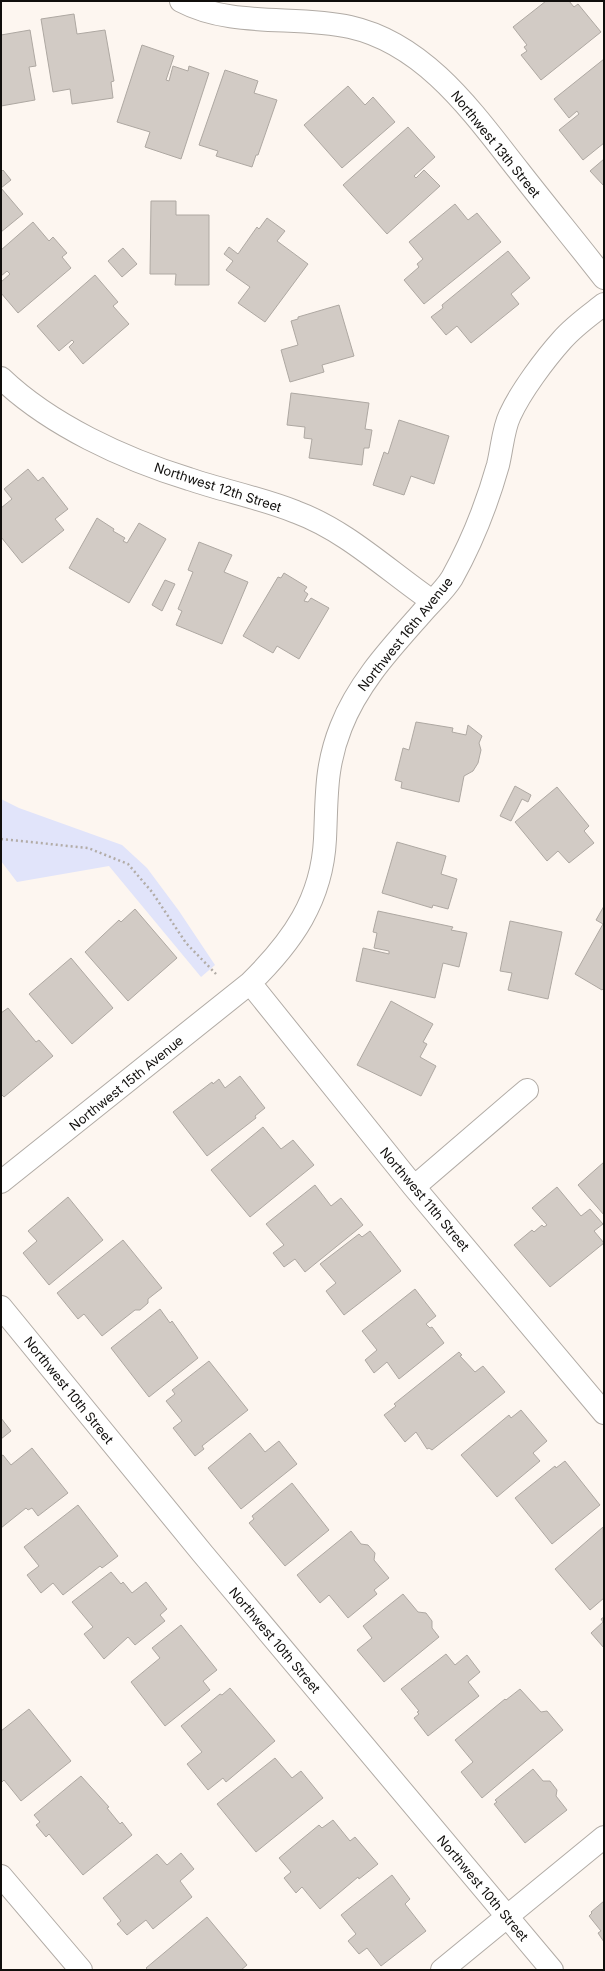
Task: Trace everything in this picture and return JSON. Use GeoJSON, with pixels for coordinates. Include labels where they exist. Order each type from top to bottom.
{"type":"FeatureCollection","features":[{"type":"Feature","properties":{"kind":"street","name":"Northwest 13th Street"},"geometry":{"type":"LineString","coordinates":[[181,1],[205,11],[235,17],[315,21],[351,27],[381,37],[412,56],[436,74],[468,107],[604,278]]}},
{"type":"Feature","properties":{"kind":"street","name":"Northwest 16th Avenue"},"geometry":{"type":"LineString","coordinates":[[243,989],[273,960],[298,929],[313,898],[325,841],[325,801],[330,760],[342,726],[359,691],[386,654],[451,580],[486,507],[510,416],[530,382],[562,339],[604,304]]}},
{"type":"Feature","properties":{"kind":"street","name":"Northwest 12th Street"},"geometry":{"type":"LineString","coordinates":[[1,378],[41,410],[76,431],[122,454],[189,480],[242,494],[296,512],[326,525],[355,543],[432,601]]}},
{"type":"Feature","properties":{"kind":"street","name":"Northwest 15th Avenue"},"geometry":{"type":"LineString","coordinates":[[1,1182],[243,989]]}},
{"type":"Feature","properties":{"kind":"street","name":"Northwest 11th Street"},"geometry":{"type":"LineString","coordinates":[[243,989],[414,1187],[604,1413]]}},
{"type":"Feature","properties":{"kind":"street"},"geometry":{"type":"LineString","coordinates":[[414,1187],[527,1090]]}},
{"type":"Feature","properties":{"kind":"street","name":"Northwest 10th Street"},"geometry":{"type":"LineString","coordinates":[[1,1307],[198,1548],[552,1970]]}},
{"type":"Feature","properties":{"kind":"street"},"geometry":{"type":"LineString","coordinates":[[442,1970],[604,1837]]}},
{"type":"Feature","properties":{"kind":"street"},"geometry":{"type":"LineString","coordinates":[[1,1876],[81,1970]]}},
{"type":"Feature","properties":{"kind":"path"},"geometry":{"type":"LineString","coordinates":[[1,839],[88,848],[128,864],[152,892],[186,942],[243,989]]}},
{"type":"Feature","properties":{"kind":"shaded area"},"geometry":{"type":"Polygon","coordinates":[[[1,799],[19,808],[122,845],[147,868],[179,911],[215,965],[201,977],[109,866],[17,882],[1,861],[1,799]]]}},
{"type":"Feature","properties":{"kind":"building"},"geometry":{"type":"Polygon","coordinates":[[[546,1],[569,1],[574,7],[578,4],[601,32],[541,80],[521,55],[527,51],[524,47],[527,45],[513,27],[546,1]]]}},
{"type":"Feature","properties":{"kind":"building"},"geometry":{"type":"Polygon","coordinates":[[[74,14],[77,34],[105,30],[114,81],[111,82],[113,98],[72,104],[70,89],[53,92],[41,19],[74,14]]]}},
{"type":"Feature","properties":{"kind":"building"},"geometry":{"type":"Polygon","coordinates":[[[30,30],[36,66],[29,67],[35,100],[1,106],[1,35],[30,30]]]}},
{"type":"Feature","properties":{"kind":"building"},"geometry":{"type":"Polygon","coordinates":[[[142,45],[174,56],[166,80],[169,81],[173,66],[188,71],[189,66],[209,73],[181,159],[145,147],[150,132],[117,122],[142,45]]]}},
{"type":"Feature","properties":{"kind":"building"},"geometry":{"type":"Polygon","coordinates":[[[604,59],[604,143],[583,160],[559,130],[579,114],[577,111],[569,118],[554,99],[604,59]]]}},
{"type":"Feature","properties":{"kind":"building"},"geometry":{"type":"Polygon","coordinates":[[[225,70],[258,81],[254,93],[277,100],[258,155],[256,155],[252,167],[216,156],[218,151],[199,145],[225,70]]]}},
{"type":"Feature","properties":{"kind":"building"},"geometry":{"type":"Polygon","coordinates":[[[348,86],[365,105],[373,97],[395,122],[342,168],[304,125],[348,86]]]}},
{"type":"Feature","properties":{"kind":"building"},"geometry":{"type":"Polygon","coordinates":[[[408,127],[435,157],[414,176],[416,178],[424,170],[440,186],[387,234],[343,185],[408,127]]]}},
{"type":"Feature","properties":{"kind":"building"},"geometry":{"type":"Polygon","coordinates":[[[604,159],[604,186],[590,171],[604,159]]]}},
{"type":"Feature","properties":{"kind":"building"},"geometry":{"type":"Polygon","coordinates":[[[3,170],[11,180],[1,188],[1,172],[3,170]]]}},
{"type":"Feature","properties":{"kind":"building"},"geometry":{"type":"Polygon","coordinates":[[[1,188],[23,214],[1,232],[1,188]]]}},
{"type":"Feature","properties":{"kind":"building"},"geometry":{"type":"Polygon","coordinates":[[[151,201],[176,201],[176,215],[209,215],[209,285],[175,285],[176,274],[150,274],[151,201]]]}},
{"type":"Feature","properties":{"kind":"building"},"geometry":{"type":"Polygon","coordinates":[[[455,204],[468,220],[477,213],[501,242],[424,304],[404,280],[419,267],[417,264],[423,259],[409,242],[455,204]]]}},
{"type":"Feature","properties":{"kind":"building"},"geometry":{"type":"Polygon","coordinates":[[[267,218],[285,231],[277,241],[308,264],[265,322],[238,303],[250,287],[226,270],[233,261],[224,254],[229,247],[238,254],[257,227],[259,229],[267,218]]]}},
{"type":"Feature","properties":{"kind":"building"},"geometry":{"type":"Polygon","coordinates":[[[33,222],[49,241],[53,237],[67,253],[62,257],[71,268],[18,313],[1,293],[1,282],[10,274],[7,271],[1,276],[1,250],[33,222]]]}},
{"type":"Feature","properties":{"kind":"building"},"geometry":{"type":"Polygon","coordinates":[[[123,248],[137,264],[122,277],[108,261],[123,248]]]}},
{"type":"Feature","properties":{"kind":"building"},"geometry":{"type":"Polygon","coordinates":[[[508,251],[530,278],[511,294],[519,304],[471,343],[457,326],[446,335],[431,317],[443,308],[442,305],[508,251]]]}},
{"type":"Feature","properties":{"kind":"building"},"geometry":{"type":"Polygon","coordinates":[[[95,275],[118,302],[113,306],[129,324],[83,364],[69,347],[74,342],[72,340],[59,351],[37,326],[95,275]]]}},
{"type":"Feature","properties":{"kind":"building"},"geometry":{"type":"Polygon","coordinates":[[[339,305],[354,356],[322,365],[324,372],[290,382],[281,350],[298,345],[291,321],[298,319],[298,317],[339,305]]]}},
{"type":"Feature","properties":{"kind":"building"},"geometry":{"type":"Polygon","coordinates":[[[291,393],[369,403],[365,429],[372,430],[369,448],[364,448],[362,465],[309,458],[312,439],[304,438],[305,427],[287,425],[291,393]]]}},
{"type":"Feature","properties":{"kind":"building"},"geometry":{"type":"Polygon","coordinates":[[[399,420],[449,436],[434,484],[411,476],[404,495],[373,485],[384,452],[388,454],[399,420]]]}},
{"type":"Feature","properties":{"kind":"building"},"geometry":{"type":"Polygon","coordinates":[[[28,469],[38,481],[43,477],[68,509],[55,519],[64,530],[22,563],[1,537],[1,508],[12,499],[4,489],[28,469]]]}},
{"type":"Feature","properties":{"kind":"building"},"geometry":{"type":"Polygon","coordinates":[[[97,518],[114,529],[113,531],[125,538],[123,541],[127,543],[139,523],[166,539],[129,603],[69,568],[97,518]]]}},
{"type":"Feature","properties":{"kind":"building"},"geometry":{"type":"Polygon","coordinates":[[[199,542],[232,555],[224,572],[248,582],[222,644],[176,625],[182,611],[178,609],[193,572],[188,570],[199,542]]]}},
{"type":"Feature","properties":{"kind":"building"},"geometry":{"type":"Polygon","coordinates":[[[284,573],[307,587],[304,591],[308,594],[304,601],[308,602],[311,598],[329,608],[299,659],[277,646],[273,653],[243,636],[278,577],[281,578],[284,573]]]}},
{"type":"Feature","properties":{"kind":"building"},"geometry":{"type":"Polygon","coordinates":[[[165,580],[175,584],[162,611],[152,605],[165,580]]]}},
{"type":"Feature","properties":{"kind":"building"},"geometry":{"type":"Polygon","coordinates":[[[416,722],[453,728],[452,732],[466,735],[468,725],[482,736],[479,743],[481,750],[478,763],[473,771],[464,776],[459,802],[401,788],[402,782],[395,780],[403,748],[409,750],[416,722]]]}},
{"type":"Feature","properties":{"kind":"building"},"geometry":{"type":"Polygon","coordinates":[[[515,786],[531,795],[528,802],[522,799],[511,821],[500,816],[515,786]]]}},
{"type":"Feature","properties":{"kind":"building"},"geometry":{"type":"Polygon","coordinates":[[[557,787],[589,826],[584,831],[594,843],[569,863],[558,851],[547,861],[515,822],[557,787]]]}},
{"type":"Feature","properties":{"kind":"building"},"geometry":{"type":"Polygon","coordinates":[[[397,842],[446,856],[441,874],[457,879],[448,909],[433,905],[432,908],[382,893],[397,842]]]}},
{"type":"Feature","properties":{"kind":"building"},"geometry":{"type":"Polygon","coordinates":[[[604,906],[604,988],[602,990],[575,974],[603,924],[596,920],[604,906]]]}},
{"type":"Feature","properties":{"kind":"building"},"geometry":{"type":"Polygon","coordinates":[[[135,909],[177,958],[128,1001],[85,952],[119,920],[121,922],[135,909]]]}},
{"type":"Feature","properties":{"kind":"building"},"geometry":{"type":"Polygon","coordinates":[[[378,911],[453,927],[451,930],[467,933],[459,967],[443,963],[435,998],[356,981],[363,948],[389,954],[389,951],[374,948],[377,933],[373,932],[378,911]]]}},
{"type":"Feature","properties":{"kind":"building"},"geometry":{"type":"Polygon","coordinates":[[[510,921],[562,932],[548,999],[508,990],[512,973],[500,971],[510,921]]]}},
{"type":"Feature","properties":{"kind":"building"},"geometry":{"type":"Polygon","coordinates":[[[71,958],[113,1008],[72,1044],[29,994],[71,958]]]}},
{"type":"Feature","properties":{"kind":"building"},"geometry":{"type":"Polygon","coordinates":[[[391,1001],[433,1024],[423,1042],[427,1044],[420,1057],[436,1066],[421,1096],[357,1065],[391,1001]]]}},
{"type":"Feature","properties":{"kind":"building"},"geometry":{"type":"Polygon","coordinates":[[[8,1008],[36,1042],[39,1040],[53,1056],[4,1097],[1,1094],[1,1013],[8,1008]]]}},
{"type":"Feature","properties":{"kind":"building"},"geometry":{"type":"Polygon","coordinates":[[[240,1076],[265,1108],[255,1116],[256,1118],[207,1156],[173,1112],[212,1082],[213,1084],[219,1079],[225,1088],[240,1076]]]}},
{"type":"Feature","properties":{"kind":"building"},"geometry":{"type":"Polygon","coordinates":[[[263,1127],[281,1149],[293,1140],[314,1165],[250,1217],[211,1170],[263,1127]]]}},
{"type":"Feature","properties":{"kind":"building"},"geometry":{"type":"Polygon","coordinates":[[[604,1162],[604,1215],[578,1185],[604,1162]]]}},
{"type":"Feature","properties":{"kind":"building"},"geometry":{"type":"Polygon","coordinates":[[[315,1185],[331,1206],[341,1198],[363,1225],[305,1272],[295,1259],[284,1267],[273,1253],[284,1245],[266,1224],[315,1185]]]}},
{"type":"Feature","properties":{"kind":"building"},"geometry":{"type":"Polygon","coordinates":[[[557,1187],[581,1216],[590,1209],[603,1224],[594,1231],[604,1243],[550,1287],[514,1245],[532,1230],[534,1232],[542,1225],[544,1227],[547,1225],[532,1208],[557,1187]]]}},
{"type":"Feature","properties":{"kind":"building"},"geometry":{"type":"Polygon","coordinates":[[[68,1197],[103,1240],[49,1285],[23,1253],[37,1241],[28,1231],[68,1197]]]}},
{"type":"Feature","properties":{"kind":"building"},"geometry":{"type":"Polygon","coordinates":[[[370,1231],[401,1271],[344,1315],[326,1291],[336,1283],[320,1264],[359,1234],[362,1237],[370,1231]]]}},
{"type":"Feature","properties":{"kind":"building"},"geometry":{"type":"Polygon","coordinates":[[[123,1240],[162,1288],[148,1299],[148,1303],[140,1310],[135,1310],[102,1336],[84,1314],[78,1319],[57,1293],[123,1240]]]}},
{"type":"Feature","properties":{"kind":"building"},"geometry":{"type":"Polygon","coordinates":[[[415,1289],[436,1316],[426,1324],[430,1328],[432,1327],[444,1343],[399,1379],[387,1362],[374,1373],[365,1360],[377,1350],[362,1331],[415,1289]]]}},
{"type":"Feature","properties":{"kind":"building"},"geometry":{"type":"Polygon","coordinates":[[[160,1309],[170,1323],[172,1321],[198,1358],[149,1397],[111,1348],[160,1309]]]}},
{"type":"Feature","properties":{"kind":"building"},"geometry":{"type":"Polygon","coordinates":[[[459,1352],[462,1355],[460,1356],[475,1372],[483,1366],[505,1392],[432,1450],[429,1448],[427,1449],[416,1432],[405,1442],[384,1415],[396,1406],[394,1404],[459,1352]]]}},
{"type":"Feature","properties":{"kind":"building"},"geometry":{"type":"Polygon","coordinates":[[[209,1361],[248,1410],[202,1446],[204,1449],[195,1456],[173,1428],[182,1421],[166,1401],[175,1394],[172,1390],[209,1361]]]}},
{"type":"Feature","properties":{"kind":"building"},"geometry":{"type":"Polygon","coordinates":[[[521,1410],[547,1441],[533,1453],[540,1461],[497,1497],[461,1455],[509,1415],[511,1418],[521,1410]]]}},
{"type":"Feature","properties":{"kind":"building"},"geometry":{"type":"Polygon","coordinates":[[[1,1418],[11,1431],[1,1439],[1,1418]]]}},
{"type":"Feature","properties":{"kind":"building"},"geometry":{"type":"Polygon","coordinates":[[[250,1433],[265,1452],[279,1441],[297,1464],[241,1509],[208,1468],[250,1433]]]}},
{"type":"Feature","properties":{"kind":"building"},"geometry":{"type":"Polygon","coordinates":[[[32,1448],[68,1493],[38,1516],[32,1508],[28,1510],[26,1508],[1,1528],[1,1456],[3,1455],[11,1465],[32,1448]]]}},
{"type":"Feature","properties":{"kind":"building"},"geometry":{"type":"Polygon","coordinates":[[[565,1461],[600,1505],[552,1544],[515,1498],[555,1466],[556,1468],[565,1461]]]}},
{"type":"Feature","properties":{"kind":"building"},"geometry":{"type":"Polygon","coordinates":[[[292,1483],[329,1530],[285,1566],[249,1523],[254,1519],[252,1516],[292,1483]]]}},
{"type":"Feature","properties":{"kind":"building"},"geometry":{"type":"Polygon","coordinates":[[[78,1505],[118,1556],[102,1568],[100,1566],[63,1595],[53,1583],[41,1593],[27,1575],[39,1566],[24,1547],[78,1505]]]}},
{"type":"Feature","properties":{"kind":"building"},"geometry":{"type":"Polygon","coordinates":[[[603,1527],[604,1598],[590,1610],[555,1569],[603,1527]]]}},
{"type":"Feature","properties":{"kind":"building"},"geometry":{"type":"Polygon","coordinates":[[[351,1531],[361,1544],[368,1545],[375,1553],[374,1560],[389,1578],[374,1590],[377,1594],[348,1618],[329,1595],[320,1603],[297,1575],[351,1531]]]}},
{"type":"Feature","properties":{"kind":"building"},"geometry":{"type":"Polygon","coordinates":[[[111,1572],[121,1584],[123,1582],[132,1593],[146,1582],[167,1609],[160,1615],[165,1621],[135,1645],[128,1637],[104,1659],[84,1634],[93,1627],[72,1602],[111,1572]]]}},
{"type":"Feature","properties":{"kind":"building"},"geometry":{"type":"Polygon","coordinates":[[[403,1594],[418,1612],[426,1613],[432,1621],[432,1628],[439,1637],[384,1682],[357,1650],[372,1638],[363,1626],[403,1594]]]}},
{"type":"Feature","properties":{"kind":"building"},"geometry":{"type":"Polygon","coordinates":[[[604,1617],[604,1648],[591,1633],[603,1622],[601,1619],[604,1617]]]}},
{"type":"Feature","properties":{"kind":"building"},"geometry":{"type":"Polygon","coordinates":[[[181,1625],[217,1670],[203,1681],[210,1690],[165,1726],[131,1682],[160,1658],[152,1648],[181,1625]]]}},
{"type":"Feature","properties":{"kind":"building"},"geometry":{"type":"Polygon","coordinates":[[[446,1654],[455,1665],[467,1655],[480,1672],[468,1682],[479,1696],[428,1736],[414,1718],[419,1714],[417,1712],[419,1711],[401,1689],[446,1654]]]}},
{"type":"Feature","properties":{"kind":"building"},"geometry":{"type":"Polygon","coordinates":[[[230,1688],[275,1741],[226,1782],[223,1778],[208,1790],[187,1764],[202,1752],[181,1726],[220,1694],[222,1695],[230,1688]]]}},
{"type":"Feature","properties":{"kind":"building"},"geometry":{"type":"Polygon","coordinates":[[[520,1689],[541,1712],[547,1711],[563,1730],[482,1798],[461,1772],[473,1762],[455,1740],[505,1699],[506,1700],[520,1689]]]}},
{"type":"Feature","properties":{"kind":"building"},"geometry":{"type":"Polygon","coordinates":[[[29,1709],[71,1761],[21,1801],[4,1780],[1,1783],[1,1731],[29,1709]]]}},
{"type":"Feature","properties":{"kind":"building"},"geometry":{"type":"Polygon","coordinates":[[[275,1758],[292,1778],[301,1771],[323,1798],[256,1852],[217,1804],[275,1758]]]}},
{"type":"Feature","properties":{"kind":"building"},"geometry":{"type":"Polygon","coordinates":[[[533,1769],[543,1781],[550,1781],[557,1790],[556,1796],[567,1810],[525,1843],[494,1804],[497,1802],[495,1800],[533,1769]]]}},
{"type":"Feature","properties":{"kind":"building"},"geometry":{"type":"Polygon","coordinates":[[[81,1776],[109,1807],[107,1808],[120,1824],[122,1822],[132,1835],[83,1875],[49,1834],[46,1837],[36,1825],[40,1822],[34,1815],[81,1776]]]}},
{"type":"Feature","properties":{"kind":"building"},"geometry":{"type":"Polygon","coordinates":[[[333,1820],[350,1841],[355,1837],[378,1864],[359,1879],[358,1877],[320,1909],[302,1887],[296,1893],[284,1878],[291,1872],[279,1858],[319,1825],[322,1828],[333,1820]]]}},
{"type":"Feature","properties":{"kind":"building"},"geometry":{"type":"Polygon","coordinates":[[[181,1853],[194,1869],[180,1881],[192,1897],[153,1929],[146,1920],[127,1935],[117,1924],[121,1921],[103,1898],[157,1854],[167,1865],[181,1853]]]}},
{"type":"Feature","properties":{"kind":"building"},"geometry":{"type":"Polygon","coordinates":[[[392,1875],[410,1899],[405,1904],[426,1931],[381,1966],[367,1948],[359,1954],[348,1941],[356,1934],[341,1915],[392,1875]]]}},
{"type":"Feature","properties":{"kind":"building"},"geometry":{"type":"Polygon","coordinates":[[[604,1901],[604,1942],[598,1933],[601,1931],[589,1916],[592,1913],[591,1912],[604,1901]]]}},
{"type":"Feature","properties":{"kind":"building"},"geometry":{"type":"Polygon","coordinates":[[[207,1917],[247,1965],[241,1970],[148,1970],[146,1968],[207,1917]]]}}]}
